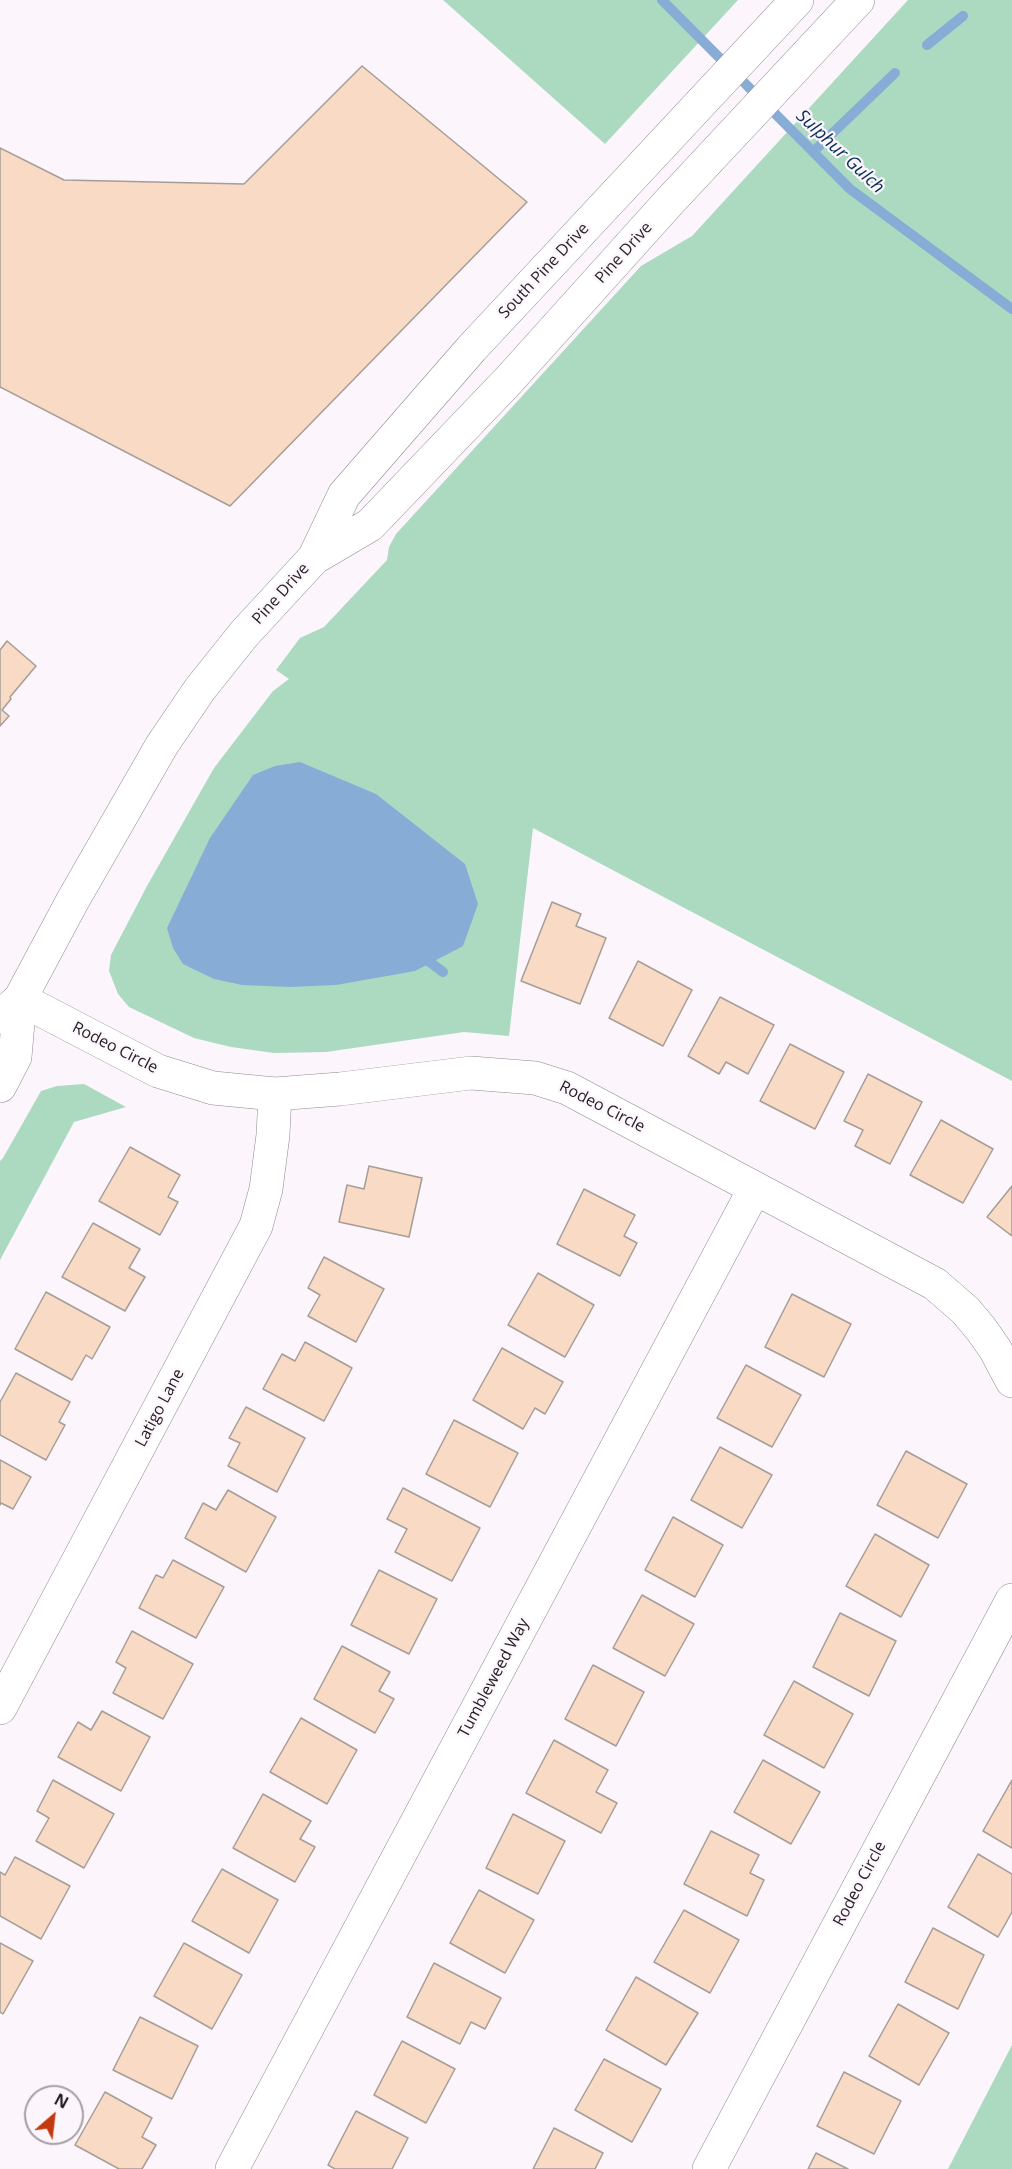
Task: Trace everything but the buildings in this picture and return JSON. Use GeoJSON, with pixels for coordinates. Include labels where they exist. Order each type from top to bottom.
{"type":"FeatureCollection","features":[{"type":"Feature","properties":{"kind":"street","name":"South Pine Drive"},"geometry":{"type":"LineString","coordinates":[[314,558],[344,495],[472,348],[797,0]]}},
{"type":"Feature","properties":{"kind":"street","name":"Pine Drive"},"geometry":{"type":"LineString","coordinates":[[0,1086],[15,1057],[10,1008],[116,822],[178,720],[244,634],[314,558],[370,525],[508,381],[670,201],[858,0]]}},
{"type":"Feature","properties":{"kind":"street","name":"Rodeo Circle"},"geometry":{"type":"LineString","coordinates":[[10,1008],[123,1053],[176,1077],[213,1088],[275,1094],[340,1089],[471,1073],[535,1078],[567,1088],[588,1097],[935,1284],[965,1310],[981,1329],[1012,1381]]}},
{"type":"Feature","properties":{"kind":"street","name":"Latigo Lane"},"geometry":{"type":"LineString","coordinates":[[0,1708],[256,1226],[266,1189],[273,1136],[275,1094]]}},
{"type":"Feature","properties":{"kind":"street","name":"Tumbleweed Way"},"geometry":{"type":"LineString","coordinates":[[232,2169],[755,1188]]}},
{"type":"Feature","properties":{"kind":"street","name":"Rodeo Circle"},"geometry":{"type":"LineString","coordinates":[[709,2169],[1012,1600]]}},
{"type":"Feature","properties":{"kind":"green space"},"geometry":{"type":"Polygon","coordinates":[[[443,0],[738,0],[605,144],[443,0]]]}},
{"type":"Feature","properties":{"kind":"green space"},"geometry":{"type":"Polygon","coordinates":[[[908,0],[1012,0],[1012,1081],[533,828],[509,1036],[464,1032],[326,1052],[274,1053],[231,1047],[194,1038],[129,1007],[118,994],[109,971],[111,955],[214,768],[273,691],[289,679],[276,670],[300,638],[324,627],[387,560],[389,547],[396,534],[641,266],[692,236],[908,0]]]}},
{"type":"Feature","properties":{"kind":"green space"},"geometry":{"type":"Polygon","coordinates":[[[84,1084],[126,1107],[74,1122],[0,1260],[0,1161],[41,1091],[57,1086],[84,1084]]]}},
{"type":"Feature","properties":{"kind":"green space"},"geometry":{"type":"Polygon","coordinates":[[[1012,2045],[1012,2169],[948,2169],[1012,2045]]]}},
{"type":"Feature","properties":{"kind":"water"},"geometry":{"type":"Polygon","coordinates":[[[300,762],[376,794],[465,864],[478,904],[463,946],[415,971],[336,985],[290,987],[242,985],[214,979],[183,964],[173,948],[167,928],[210,838],[253,775],[275,766],[300,762]]]}},
{"type":"Feature","properties":{"kind":"waterway","name":"Sulphur Gulch"},"geometry":{"type":"LineString","coordinates":[[662,0],[850,189],[1012,309]]}},
{"type":"Feature","properties":{"kind":"waterway"},"geometry":{"type":"LineString","coordinates":[[927,45],[963,16]]}},
{"type":"Feature","properties":{"kind":"waterway"},"geometry":{"type":"LineString","coordinates":[[813,152],[895,73]]}},
{"type":"Feature","properties":{"kind":"waterway"},"geometry":{"type":"LineString","coordinates":[[419,954],[443,972]]}}]}
